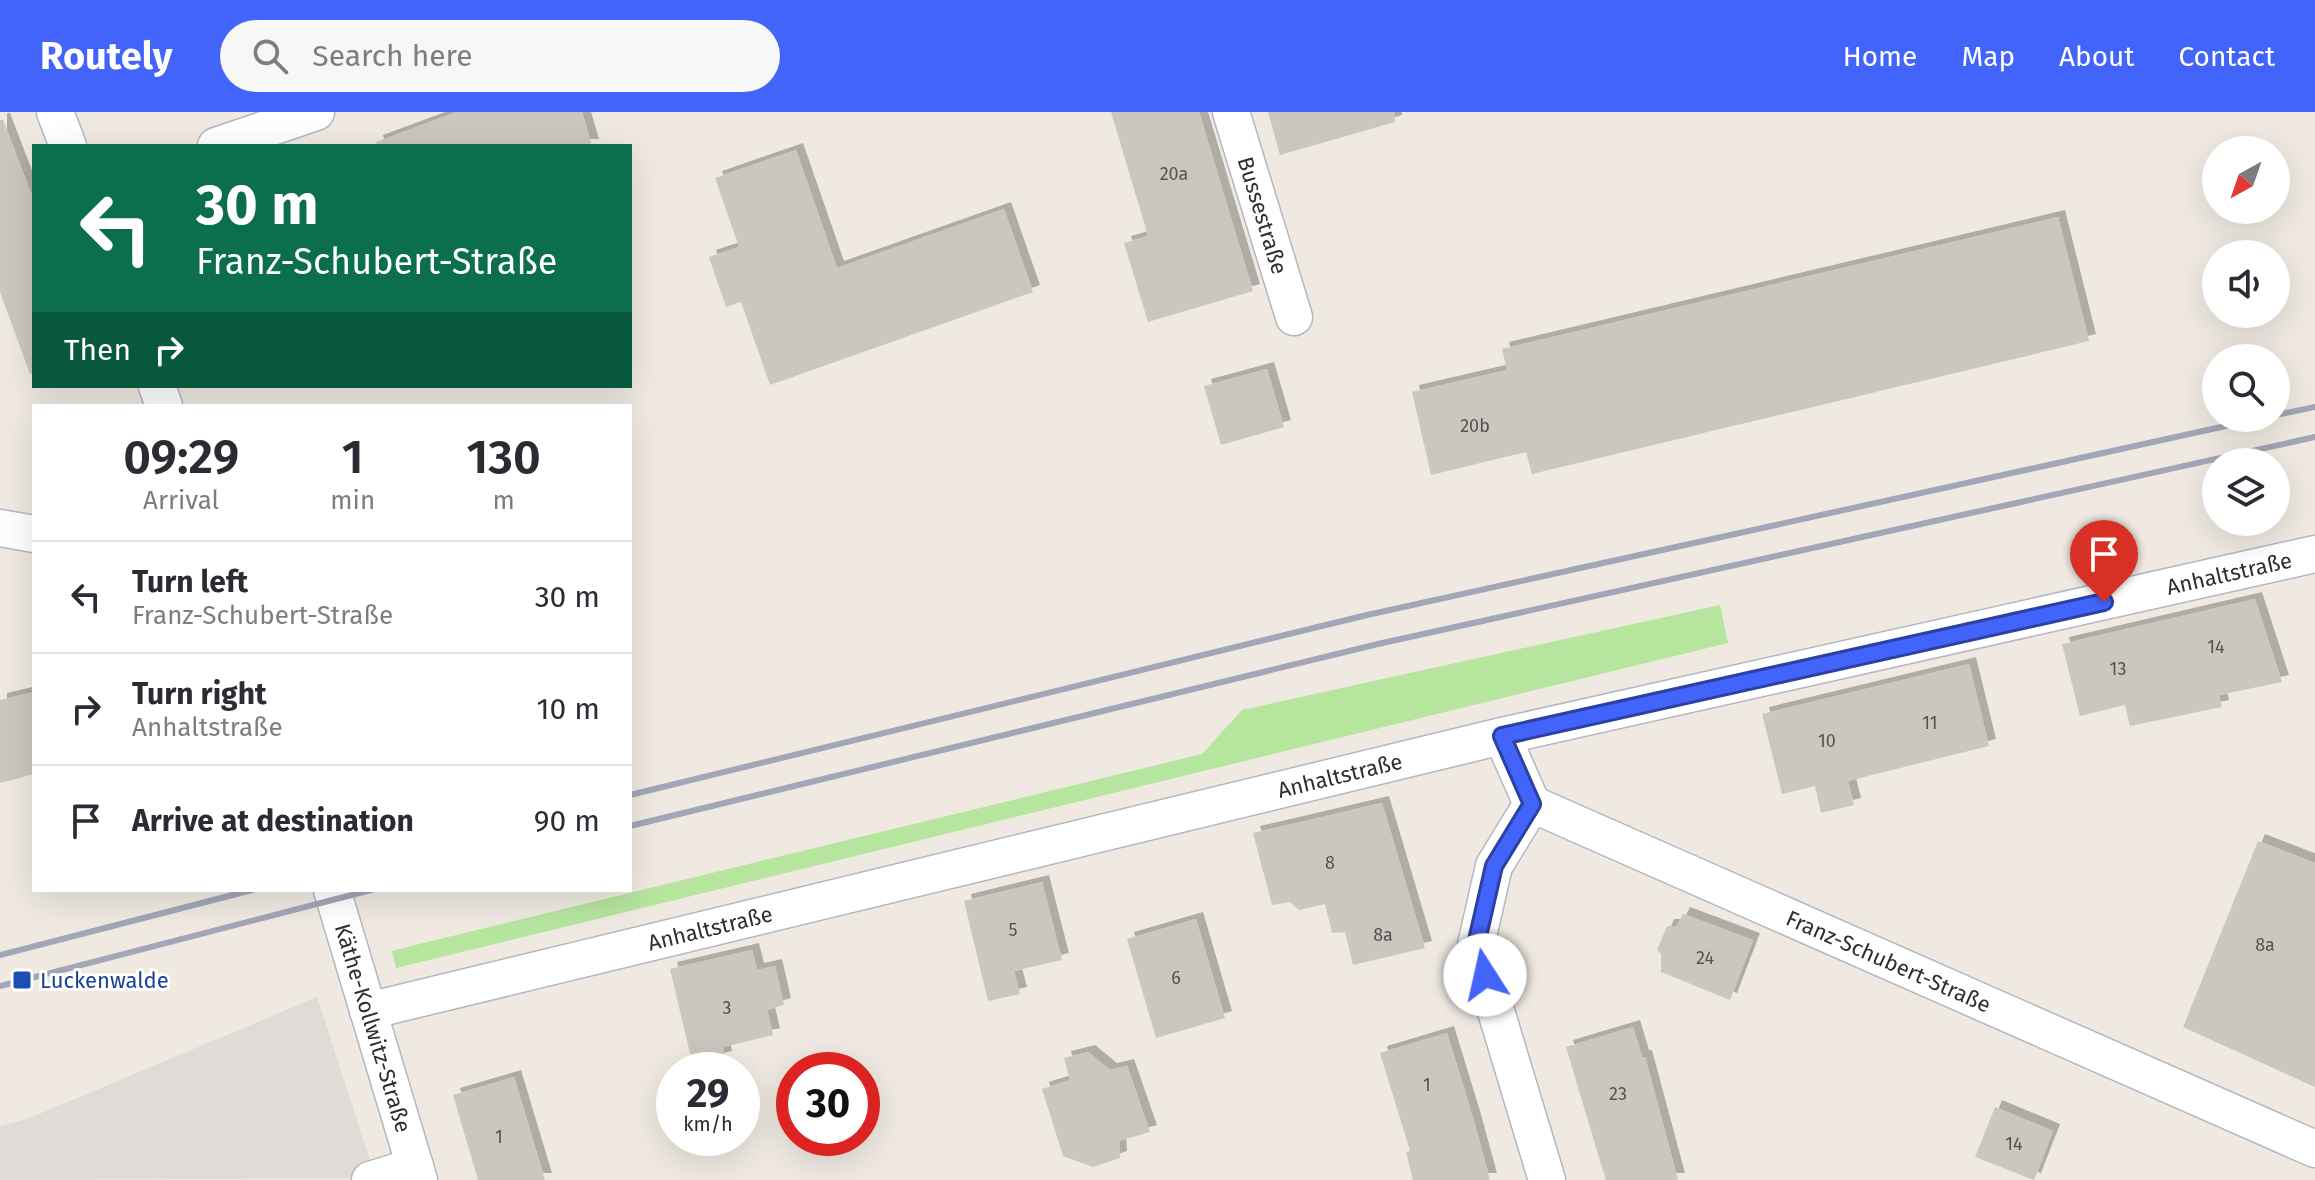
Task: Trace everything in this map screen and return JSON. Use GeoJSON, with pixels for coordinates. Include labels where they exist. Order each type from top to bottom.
{"type":"FeatureCollection","features":[{"type":"Feature","properties":{"kind":"street"},"geometry":{"type":"LineString","coordinates":[[55,112],[67,144]]}},
{"type":"Feature","properties":{"kind":"street"},"geometry":{"type":"LineString","coordinates":[[222,144],[316,112]]}},
{"type":"Feature","properties":{"kind":"street","name":"Bussestraße"},"geometry":{"type":"LineString","coordinates":[[1231,112],[1294,317]]}},
{"type":"Feature","properties":{"kind":"street"},"geometry":{"type":"LineString","coordinates":[[0,528],[32,534]]}},
{"type":"Feature","properties":{"kind":"street","name":"Anhaltstraße"},"geometry":{"type":"LineString","coordinates":[[368,1011],[1502,736],[2315,554]]}},
{"type":"Feature","properties":{"kind":"street"},"geometry":{"type":"LineString","coordinates":[[1502,736],[1532,804],[1494,866],[1476,945],[1547,1180]]}},
{"type":"Feature","properties":{"kind":"street","name":"Franz-Schubert-Straße"},"geometry":{"type":"LineString","coordinates":[[1532,804],[2315,1149]]}},
{"type":"Feature","properties":{"kind":"street","name":"Käthe-Kollwitz-Straße"},"geometry":{"type":"LineString","coordinates":[[333,892],[417,1173]]}},
{"type":"Feature","properties":{"kind":"street"},"geometry":{"type":"LineString","coordinates":[[370,1180],[417,1173]]}},
{"type":"Feature","properties":{"kind":"green space"},"geometry":{"type":"Polygon","coordinates":[[[1720,605],[1728,643],[396,968],[392,951],[403,948],[1202,754],[1242,710],[1720,605]]]}},
{"type":"Feature","properties":{"kind":"shaded area"},"geometry":{"type":"Polygon","coordinates":[[[317,997],[376,1178],[0,1180],[0,1126],[27,1119],[317,997]]]}},
{"type":"Feature","properties":{"kind":"building"},"geometry":{"type":"Polygon","coordinates":[[[457,112],[582,112],[591,144],[376,144],[457,112]]]}},
{"type":"Feature","properties":{"kind":"building"},"geometry":{"type":"Polygon","coordinates":[[[1111,112],[1199,112],[1253,291],[1148,322],[1124,243],[1148,236],[1111,112]]]}},
{"type":"Feature","properties":{"kind":"building"},"geometry":{"type":"Polygon","coordinates":[[[1268,112],[1394,112],[1395,122],[1280,155],[1268,112]]]}},
{"type":"Feature","properties":{"kind":"building"},"geometry":{"type":"Polygon","coordinates":[[[0,120],[3,120],[32,196],[32,374],[0,292],[0,120]]]}},
{"type":"Feature","properties":{"kind":"building"},"geometry":{"type":"Polygon","coordinates":[[[796,150],[837,268],[1004,209],[1033,292],[770,385],[741,302],[726,307],[709,257],[739,247],[715,178],[796,150]]]}},
{"type":"Feature","properties":{"kind":"building"},"geometry":{"type":"Polygon","coordinates":[[[2058,217],[2089,341],[1532,474],[1526,452],[1431,475],[1412,392],[1507,370],[1502,349],[2058,217]]]}},
{"type":"Feature","properties":{"kind":"building"},"geometry":{"type":"Polygon","coordinates":[[[1267,369],[1284,427],[1221,445],[1204,386],[1267,369]]]}},
{"type":"Feature","properties":{"kind":"building"},"geometry":{"type":"Polygon","coordinates":[[[2255,599],[2282,682],[2219,695],[2222,707],[2130,726],[2125,705],[2080,716],[2062,644],[2255,599]]]}},
{"type":"Feature","properties":{"kind":"building"},"geometry":{"type":"Polygon","coordinates":[[[1969,664],[1989,746],[1848,781],[1854,805],[1821,813],[1815,786],[1782,794],[1762,714],[1969,664]]]}},
{"type":"Feature","properties":{"kind":"building"},"geometry":{"type":"Polygon","coordinates":[[[32,692],[32,775],[0,783],[0,700],[32,692]]]}},
{"type":"Feature","properties":{"kind":"building"},"geometry":{"type":"Polygon","coordinates":[[[1382,803],[1425,948],[1353,965],[1345,932],[1332,933],[1325,904],[1299,910],[1290,902],[1272,905],[1253,833],[1382,803]]]}},
{"type":"Feature","properties":{"kind":"building"},"geometry":{"type":"Polygon","coordinates":[[[2258,841],[2315,863],[2315,1087],[2183,1027],[2258,841]]]}},
{"type":"Feature","properties":{"kind":"building"},"geometry":{"type":"Polygon","coordinates":[[[1042,882],[1062,960],[1014,971],[1020,994],[988,1001],[964,901],[1042,882]]]}},
{"type":"Feature","properties":{"kind":"building"},"geometry":{"type":"Polygon","coordinates":[[[1683,914],[1753,940],[1730,1000],[1661,972],[1661,954],[1657,950],[1667,926],[1677,926],[1683,914]]]}},
{"type":"Feature","properties":{"kind":"building"},"geometry":{"type":"Polygon","coordinates":[[[1196,919],[1225,1018],[1156,1038],[1127,939],[1196,919]]]}},
{"type":"Feature","properties":{"kind":"building"},"geometry":{"type":"Polygon","coordinates":[[[752,950],[757,970],[775,966],[784,1005],[767,1010],[773,1035],[723,1047],[724,1052],[690,1052],[670,969],[752,950]]]}},
{"type":"Feature","properties":{"kind":"building"},"geometry":{"type":"Polygon","coordinates":[[[1633,1027],[1642,1057],[1645,1057],[1678,1180],[1606,1180],[1566,1047],[1633,1027]]]}},
{"type":"Feature","properties":{"kind":"building"},"geometry":{"type":"Polygon","coordinates":[[[1447,1033],[1490,1180],[1413,1180],[1406,1152],[1410,1151],[1380,1053],[1447,1033]]]}},
{"type":"Feature","properties":{"kind":"building"},"geometry":{"type":"Polygon","coordinates":[[[1088,1052],[1110,1070],[1127,1066],[1150,1132],[1119,1141],[1120,1158],[1093,1167],[1063,1156],[1042,1089],[1070,1080],[1064,1058],[1088,1052]]]}},
{"type":"Feature","properties":{"kind":"building"},"geometry":{"type":"Polygon","coordinates":[[[514,1077],[545,1180],[478,1180],[453,1095],[514,1077]]]}},
{"type":"Feature","properties":{"kind":"building"},"geometry":{"type":"Polygon","coordinates":[[[1995,1107],[2053,1131],[2034,1180],[1975,1157],[1995,1107]]]}},
{"type":"Feature","properties":{"kind":"railway"},"geometry":{"type":"LineString","coordinates":[[2290,412],[2315,407]]}},
{"type":"Feature","properties":{"kind":"railway"},"geometry":{"type":"LineString","coordinates":[[632,795],[1367,615],[2202,431]]}},
{"type":"Feature","properties":{"kind":"railway"},"geometry":{"type":"LineString","coordinates":[[632,826],[1378,644],[2315,437]]}},
{"type":"Feature","properties":{"kind":"railway"},"geometry":{"type":"LineString","coordinates":[[0,955],[244,892]]}},
{"type":"Feature","properties":{"kind":"railway"},"geometry":{"type":"LineString","coordinates":[[0,986],[363,892]]}},
{"type":"Feature","properties":{"kind":"place","name":"Luckenwalde"},"geometry":{"type":"Point","coordinates":[22,980]}},
{"type":"Feature","properties":{"kind":"route"},"geometry":{"type":"LineString","coordinates":[[1485,975],[1476,945],[1494,866],[1532,804],[1502,736],[2104,602]]}}]}
